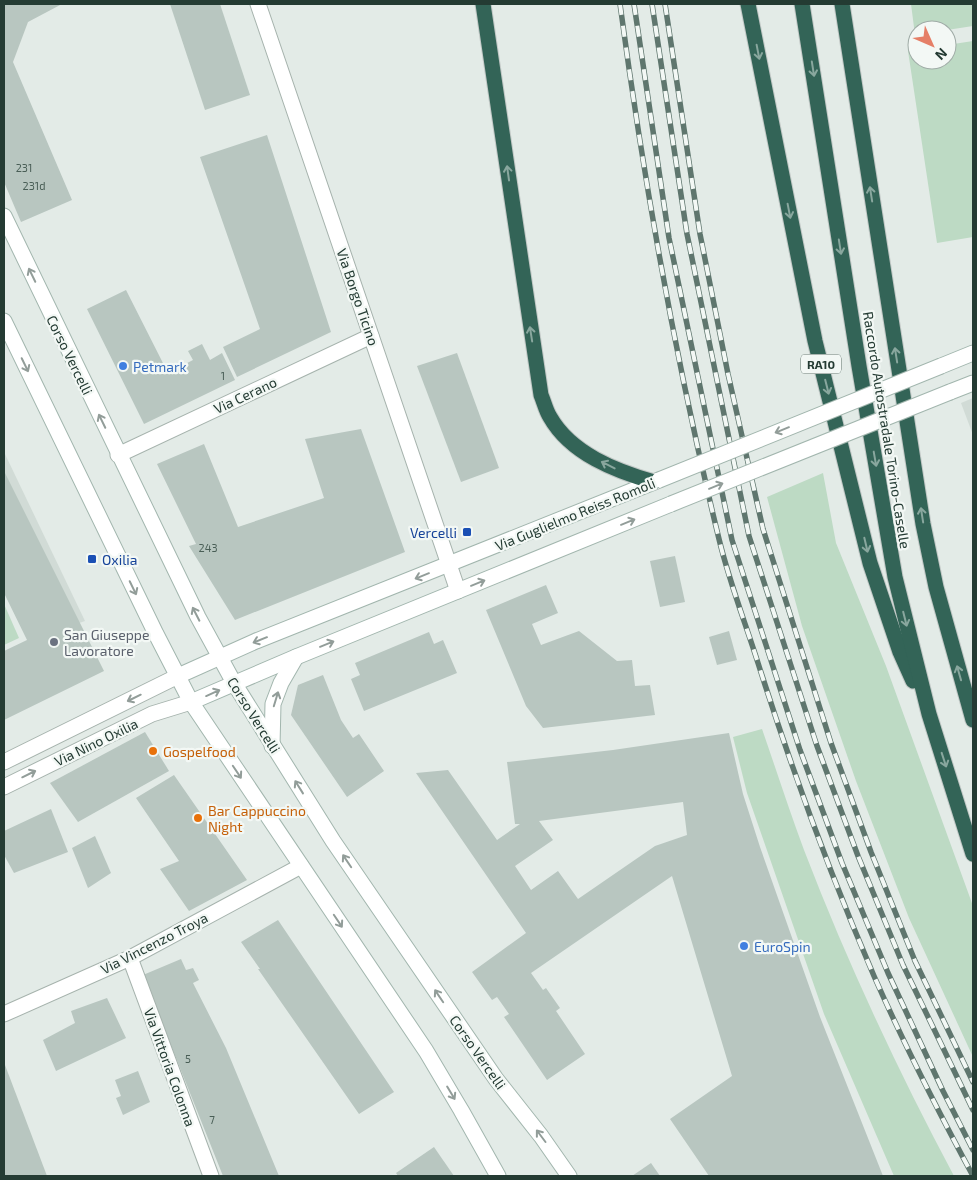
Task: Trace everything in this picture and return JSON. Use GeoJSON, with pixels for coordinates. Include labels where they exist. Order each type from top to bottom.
{"type":"FeatureCollection","features":[{"type":"Feature","properties":{"kind":"highway"},"geometry":{"type":"LineString","coordinates":[[483,4],[541,395],[550,417],[565,436],[580,448],[622,472],[656,481]]}},
{"type":"Feature","properties":{"kind":"highway","name":"RA10"},"geometry":{"type":"LineString","coordinates":[[748,4],[815,341],[870,563],[900,652],[929,714]]}},
{"type":"Feature","properties":{"kind":"highway","name":"Raccordo Autostradale Torino-Caselle"},"geometry":{"type":"LineString","coordinates":[[802,4],[859,366],[895,577],[929,714],[973,854]]}},
{"type":"Feature","properties":{"kind":"highway","name":"Raccordo Autostradale Torino-Caselle"},"geometry":{"type":"LineString","coordinates":[[843,4],[923,524],[936,587],[973,720]]}},
{"type":"Feature","properties":{"kind":"main road","name":"Via Borgo Ticino"},"geometry":{"type":"LineString","coordinates":[[258,4],[458,591]]}},
{"type":"Feature","properties":{"kind":"main road","name":"Corso Vercelli"},"geometry":{"type":"LineString","coordinates":[[4,216],[118,455],[219,658],[272,746],[333,841],[490,1071],[541,1136],[569,1176]]}},
{"type":"Feature","properties":{"kind":"main road"},"geometry":{"type":"LineString","coordinates":[[4,321],[191,702],[426,1051],[498,1176]]}},
{"type":"Feature","properties":{"kind":"main road","name":"Via Cerano"},"geometry":{"type":"LineString","coordinates":[[118,455],[371,336]]}},
{"type":"Feature","properties":{"kind":"main road","name":"Via Guglielmo Reiss Romoli"},"geometry":{"type":"LineString","coordinates":[[178,676],[973,353]]}},
{"type":"Feature","properties":{"kind":"main road","name":"Via Guglielmo Reiss Romoli"},"geometry":{"type":"LineString","coordinates":[[191,702],[296,657],[671,504],[973,383]]}},
{"type":"Feature","properties":{"kind":"main road"},"geometry":{"type":"LineString","coordinates":[[272,746],[273,704],[281,683],[296,657]]}},
{"type":"Feature","properties":{"kind":"main road","name":"Via Nino Oxilia"},"geometry":{"type":"LineString","coordinates":[[4,762],[178,676]]}},
{"type":"Feature","properties":{"kind":"main road","name":"Via Nino Oxilia"},"geometry":{"type":"LineString","coordinates":[[4,787],[152,714],[191,702]]}},
{"type":"Feature","properties":{"kind":"main road","name":"Via Vincenzo Troya"},"geometry":{"type":"LineString","coordinates":[[4,1014],[130,958],[301,866]]}},
{"type":"Feature","properties":{"kind":"main road","name":"Via Vittoria Colonna"},"geometry":{"type":"LineString","coordinates":[[130,958],[211,1176]]}},
{"type":"Feature","properties":{"kind":"shaded area"},"geometry":{"type":"Polygon","coordinates":[[[973,398],[973,435],[961,403],[973,398]]]}},
{"type":"Feature","properties":{"kind":"shaded area"},"geometry":{"type":"Polygon","coordinates":[[[4,452],[85,621],[39,637],[4,564],[4,452]]]}},
{"type":"Feature","properties":{"kind":"green space"},"geometry":{"type":"Polygon","coordinates":[[[911,4],[973,4],[973,26],[957,28],[957,20],[913,20],[911,4]]]}},
{"type":"Feature","properties":{"kind":"green space"},"geometry":{"type":"Polygon","coordinates":[[[973,41],[973,237],[937,243],[911,70],[957,70],[957,43],[973,41]]]}},
{"type":"Feature","properties":{"kind":"green space"},"geometry":{"type":"Polygon","coordinates":[[[823,473],[836,543],[886,666],[973,906],[973,1057],[909,918],[856,781],[802,626],[767,497],[823,473]]]}},
{"type":"Feature","properties":{"kind":"green space"},"geometry":{"type":"Polygon","coordinates":[[[4,604],[19,638],[4,645],[4,604]]]}},
{"type":"Feature","properties":{"kind":"green space"},"geometry":{"type":"Polygon","coordinates":[[[762,729],[820,892],[893,1056],[954,1176],[894,1176],[824,1014],[747,793],[733,737],[762,729]]]}},
{"type":"Feature","properties":{"kind":"building"},"geometry":{"type":"Polygon","coordinates":[[[4,4],[62,4],[28,22],[13,62],[72,200],[21,222],[4,182],[4,4]]]}},
{"type":"Feature","properties":{"kind":"building"},"geometry":{"type":"Polygon","coordinates":[[[170,4],[220,4],[250,95],[205,110],[170,4]]]}},
{"type":"Feature","properties":{"kind":"building"},"geometry":{"type":"Polygon","coordinates":[[[267,135],[331,332],[237,377],[223,347],[260,329],[200,157],[267,135]]]}},
{"type":"Feature","properties":{"kind":"building"},"geometry":{"type":"Polygon","coordinates":[[[126,290],[168,373],[193,360],[188,351],[202,344],[210,360],[222,353],[235,380],[144,424],[87,309],[126,290]]]}},
{"type":"Feature","properties":{"kind":"building"},"geometry":{"type":"Polygon","coordinates":[[[457,353],[499,468],[461,482],[417,366],[457,353]]]}},
{"type":"Feature","properties":{"kind":"building"},"geometry":{"type":"Polygon","coordinates":[[[361,429],[405,552],[235,620],[189,546],[196,544],[157,464],[204,444],[238,527],[324,498],[305,439],[361,429]]]}},
{"type":"Feature","properties":{"kind":"building"},"geometry":{"type":"Polygon","coordinates":[[[4,471],[104,671],[4,720],[4,651],[27,640],[4,593],[4,471]]]}},
{"type":"Feature","properties":{"kind":"building"},"geometry":{"type":"Polygon","coordinates":[[[675,556],[685,602],[660,607],[650,561],[675,556]]]}},
{"type":"Feature","properties":{"kind":"building"},"geometry":{"type":"Polygon","coordinates":[[[546,585],[558,613],[532,624],[541,645],[579,631],[617,661],[632,660],[635,686],[650,685],[655,715],[543,728],[526,706],[486,610],[546,585]]]}},
{"type":"Feature","properties":{"kind":"building"},"geometry":{"type":"Polygon","coordinates":[[[729,631],[737,660],[717,665],[709,637],[729,631]]]}},
{"type":"Feature","properties":{"kind":"building"},"geometry":{"type":"Polygon","coordinates":[[[429,632],[434,644],[443,640],[457,673],[364,711],[351,679],[360,675],[355,663],[429,632]]]}},
{"type":"Feature","properties":{"kind":"building"},"geometry":{"type":"Polygon","coordinates":[[[323,675],[341,720],[353,738],[359,734],[384,771],[347,797],[291,715],[298,685],[323,675]]]}},
{"type":"Feature","properties":{"kind":"building"},"geometry":{"type":"Polygon","coordinates":[[[145,732],[169,771],[78,822],[50,783],[145,732]]]}},
{"type":"Feature","properties":{"kind":"building"},"geometry":{"type":"Polygon","coordinates":[[[729,733],[743,794],[760,847],[820,1017],[883,1176],[709,1176],[670,1119],[732,1076],[672,876],[531,973],[543,990],[546,988],[560,1008],[556,1011],[585,1054],[547,1080],[504,1017],[509,1014],[497,997],[492,1000],[472,972],[526,933],[416,773],[448,770],[497,840],[520,824],[515,824],[507,762],[613,750],[729,733]],[[683,802],[539,821],[553,840],[515,866],[531,890],[558,871],[578,899],[655,846],[687,835],[683,802]]]}},
{"type":"Feature","properties":{"kind":"building"},"geometry":{"type":"Polygon","coordinates":[[[174,775],[247,880],[189,911],[160,869],[179,861],[136,798],[174,775]]]}},
{"type":"Feature","properties":{"kind":"building"},"geometry":{"type":"Polygon","coordinates":[[[51,809],[68,852],[14,873],[4,855],[4,831],[51,809]]]}},
{"type":"Feature","properties":{"kind":"building"},"geometry":{"type":"Polygon","coordinates":[[[95,836],[111,873],[88,888],[72,848],[95,836]]]}},
{"type":"Feature","properties":{"kind":"building"},"geometry":{"type":"Polygon","coordinates":[[[278,920],[394,1092],[359,1114],[241,942],[278,920]]]}},
{"type":"Feature","properties":{"kind":"building"},"geometry":{"type":"Polygon","coordinates":[[[181,959],[186,970],[193,968],[199,980],[193,983],[226,1048],[279,1176],[223,1176],[143,975],[181,959]]]}},
{"type":"Feature","properties":{"kind":"building"},"geometry":{"type":"Polygon","coordinates":[[[107,998],[126,1038],[56,1071],[43,1040],[75,1023],[71,1011],[107,998]]]}},
{"type":"Feature","properties":{"kind":"building"},"geometry":{"type":"Polygon","coordinates":[[[5,1065],[47,1176],[4,1176],[5,1065]]]}},
{"type":"Feature","properties":{"kind":"building"},"geometry":{"type":"Polygon","coordinates":[[[138,1071],[150,1102],[123,1115],[116,1098],[121,1096],[115,1080],[138,1071]]]}},
{"type":"Feature","properties":{"kind":"building"},"geometry":{"type":"Polygon","coordinates":[[[434,1147],[454,1176],[398,1176],[396,1173],[434,1147]]]}},
{"type":"Feature","properties":{"kind":"building"},"geometry":{"type":"Polygon","coordinates":[[[651,1163],[660,1176],[632,1176],[651,1163]]]}},
{"type":"Feature","properties":{"kind":"railway"},"geometry":{"type":"LineString","coordinates":[[620,4],[662,273],[703,473],[727,570],[784,743],[842,899],[897,1027],[973,1176]]}},
{"type":"Feature","properties":{"kind":"railway"},"geometry":{"type":"LineString","coordinates":[[634,4],[669,238],[732,540],[800,750],[842,863],[888,973],[943,1091],[973,1150]]}},
{"type":"Feature","properties":{"kind":"railway"},"geometry":{"type":"LineString","coordinates":[[652,4],[687,234],[749,536],[817,746],[858,856],[903,965],[973,1110]]}},
{"type":"Feature","properties":{"kind":"railway"},"geometry":{"type":"LineString","coordinates":[[665,4],[700,234],[728,374],[763,529],[831,743],[871,852],[915,961],[973,1082]]}},
{"type":"Feature","properties":{"kind":"place","name":"Petmark"},"geometry":{"type":"Point","coordinates":[123,366]}},
{"type":"Feature","properties":{"kind":"place","name":"Vercelli"},"geometry":{"type":"Point","coordinates":[467,532]}},
{"type":"Feature","properties":{"kind":"place","name":"Oxilia"},"geometry":{"type":"Point","coordinates":[92,559]}},
{"type":"Feature","properties":{"kind":"place","name":"San Giuseppe Lavoratore"},"geometry":{"type":"Point","coordinates":[54,642]}},
{"type":"Feature","properties":{"kind":"place","name":"Gospelfood"},"geometry":{"type":"Point","coordinates":[153,751]}},
{"type":"Feature","properties":{"kind":"place","name":"Bar Cappuccino Night"},"geometry":{"type":"Point","coordinates":[198,818]}},
{"type":"Feature","properties":{"kind":"place","name":"EuroSpin"},"geometry":{"type":"Point","coordinates":[744,946]}}]}
